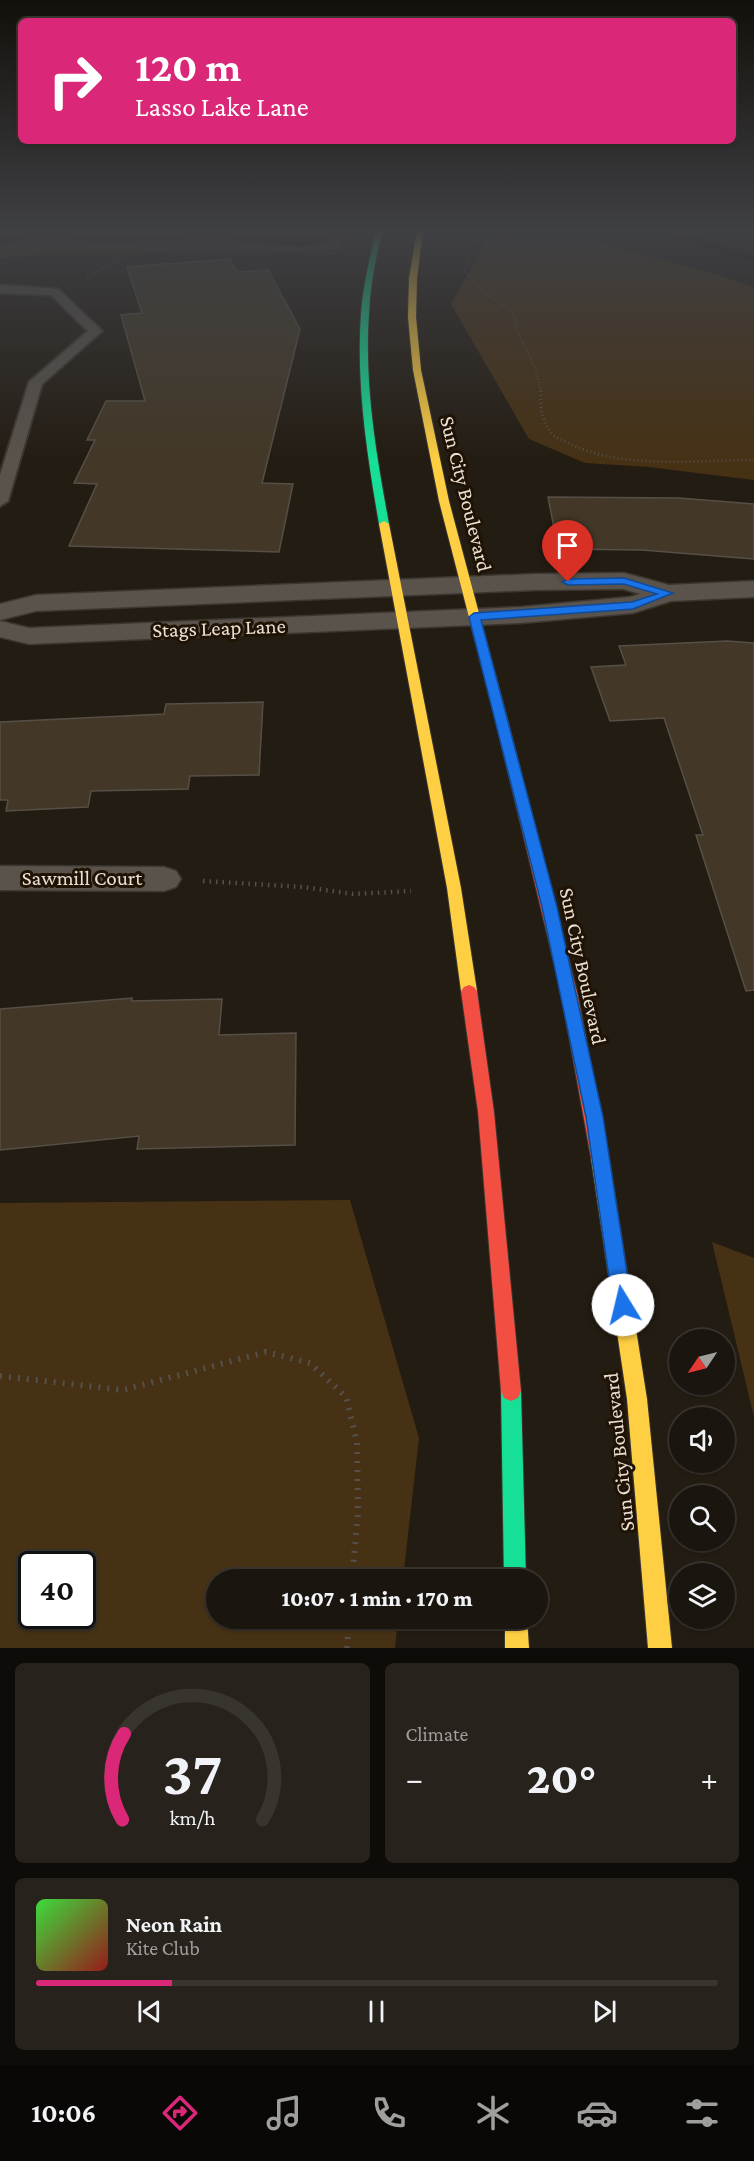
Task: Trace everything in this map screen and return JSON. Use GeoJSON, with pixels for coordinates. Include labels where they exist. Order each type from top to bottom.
{"type":"FeatureCollection","features":[{"type":"Feature","properties":{"kind":"street"},"geometry":{"type":"LineString","coordinates":[[366,308],[364,372],[380,503],[454,888],[486,1112],[511,1385],[515,1569]]}},
{"type":"Feature","properties":{"kind":"street","name":"Sun City Boulevard"},"geometry":{"type":"LineString","coordinates":[[412,308],[417,370],[428,430],[544,884],[594,1117],[637,1399],[660,1648]]}},
{"type":"Feature","properties":{"kind":"street","name":"Stags Leap Lane"},"geometry":{"type":"LineString","coordinates":[[0,612],[36,603],[466,584],[624,581],[668,593]]}},
{"type":"Feature","properties":{"kind":"street"},"geometry":{"type":"LineString","coordinates":[[668,593],[754,589]]}},
{"type":"Feature","properties":{"kind":"street","name":"Stags Leap Lane"},"geometry":{"type":"LineString","coordinates":[[0,630],[29,636],[474,617],[633,605],[668,593]]}},
{"type":"Feature","properties":{"kind":"street","name":"Sawmill Court"},"geometry":{"type":"LineString","coordinates":[[0,878],[164,879]]}},
{"type":"Feature","properties":{"kind":"street"},"geometry":{"type":"LineString","coordinates":[[516,1629],[517,1648]]}},
{"type":"Feature","properties":{"kind":"lane"},"geometry":{"type":"LineString","coordinates":[[1,494],[36,382],[96,331],[71,308]]}},
{"type":"Feature","properties":{"kind":"path"},"geometry":{"type":"LineString","coordinates":[[508,308],[515,317],[516,329],[536,370],[541,391],[540,408],[553,435],[577,447],[606,456],[646,460],[754,460]]}},
{"type":"Feature","properties":{"kind":"path"},"geometry":{"type":"LineString","coordinates":[[164,879],[303,887],[354,894],[454,888]]}},
{"type":"Feature","properties":{"kind":"path"},"geometry":{"type":"LineString","coordinates":[[0,1376],[123,1390],[266,1352],[310,1363],[346,1398],[357,1442],[358,1512],[353,1569]]}},
{"type":"Feature","properties":{"kind":"path"},"geometry":{"type":"LineString","coordinates":[[347,1648],[348,1629]]}},
{"type":"Feature","properties":{"kind":"shaded area"},"geometry":{"type":"Polygon","coordinates":[[[453,308],[754,308],[754,480],[648,467],[585,463],[529,439],[453,308]]]}},
{"type":"Feature","properties":{"kind":"shaded area"},"geometry":{"type":"Polygon","coordinates":[[[350,1200],[419,1438],[404,1569],[206,1569],[206,1629],[397,1629],[395,1648],[0,1648],[0,1203],[350,1200]]]}},
{"type":"Feature","properties":{"kind":"shaded area"},"geometry":{"type":"Polygon","coordinates":[[[712,1242],[754,1258],[754,1417],[735,1338],[735,1329],[733,1329],[712,1242]]]}},
{"type":"Feature","properties":{"kind":"building"},"geometry":{"type":"Polygon","coordinates":[[[140,308],[289,308],[300,329],[262,483],[293,484],[279,552],[69,546],[97,484],[74,483],[95,440],[87,440],[106,401],[145,401],[121,315],[142,313],[140,308]]]}},
{"type":"Feature","properties":{"kind":"building"},"geometry":{"type":"Polygon","coordinates":[[[548,497],[679,498],[754,504],[754,559],[642,550],[558,549],[548,497]]]}},
{"type":"Feature","properties":{"kind":"building"},"geometry":{"type":"Polygon","coordinates":[[[727,641],[754,643],[754,990],[746,991],[696,835],[703,835],[664,718],[610,721],[591,667],[626,665],[619,646],[727,641]]]}},
{"type":"Feature","properties":{"kind":"building"},"geometry":{"type":"Polygon","coordinates":[[[263,702],[259,775],[190,776],[188,789],[91,791],[88,807],[6,811],[8,800],[0,800],[0,722],[164,714],[166,704],[263,702]]]}},
{"type":"Feature","properties":{"kind":"building"},"geometry":{"type":"Polygon","coordinates":[[[132,998],[132,1001],[222,999],[219,1035],[296,1033],[295,1145],[137,1149],[139,1136],[0,1150],[0,1009],[132,998]]]}},
{"type":"Feature","properties":{"kind":"traffic: fast"},"geometry":{"type":"LineString","coordinates":[[366,308],[365,393],[384,524]]}},
{"type":"Feature","properties":{"kind":"traffic: fast"},"geometry":{"type":"LineString","coordinates":[[511,1391],[515,1569]]}},
{"type":"Feature","properties":{"kind":"traffic: slow"},"geometry":{"type":"LineString","coordinates":[[412,308],[417,370],[444,501],[501,718]]}},
{"type":"Feature","properties":{"kind":"traffic: slow"},"geometry":{"type":"LineString","coordinates":[[384,524],[454,888],[469,991]]}},
{"type":"Feature","properties":{"kind":"traffic: slow"},"geometry":{"type":"LineString","coordinates":[[600,1158],[637,1399],[660,1648]]}},
{"type":"Feature","properties":{"kind":"traffic: slow"},"geometry":{"type":"LineString","coordinates":[[516,1629],[517,1648]]}},
{"type":"Feature","properties":{"kind":"traffic: jam"},"geometry":{"type":"LineString","coordinates":[[501,718],[569,992],[600,1158]]}},
{"type":"Feature","properties":{"kind":"traffic: jam"},"geometry":{"type":"LineString","coordinates":[[469,991],[486,1112],[511,1391]]}},
{"type":"Feature","properties":{"kind":"route"},"geometry":{"type":"LineString","coordinates":[[568,582],[624,581],[668,593],[633,605],[474,617],[549,907],[594,1117],[623,1305]]}}]}
